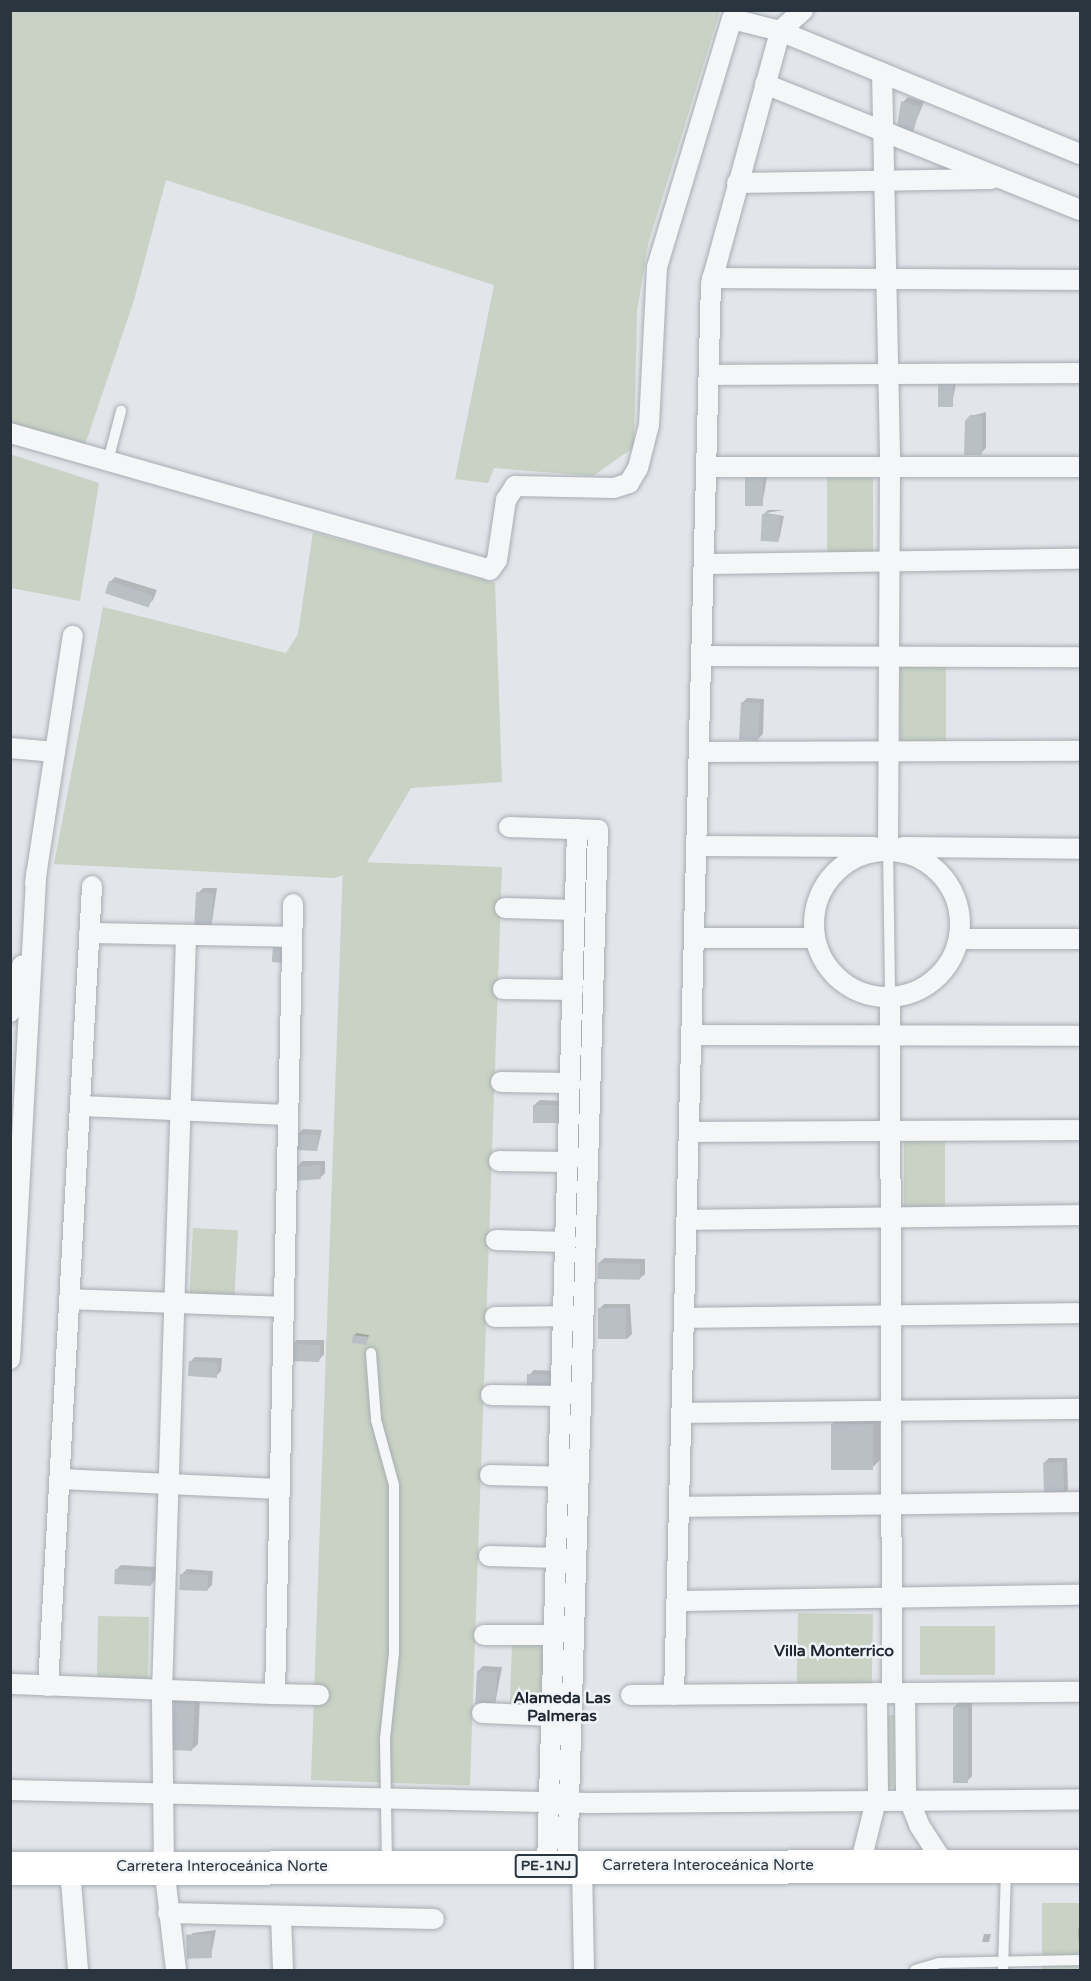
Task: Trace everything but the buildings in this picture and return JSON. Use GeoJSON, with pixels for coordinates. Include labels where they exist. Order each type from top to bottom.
{"type":"FeatureCollection","features":[{"type":"Feature","properties":{"kind":"highway","name":"Carretera Interoceánica Norte"},"geometry":{"type":"LineString","coordinates":[[10,1868],[1080,1866]]}},
{"type":"Feature","properties":{"kind":"street"},"geometry":{"type":"LineString","coordinates":[[674,1695],[712,278],[780,31],[803,10]]}},
{"type":"Feature","properties":{"kind":"street"},"geometry":{"type":"LineString","coordinates":[[10,433],[490,570],[497,560],[506,500],[515,486],[614,488],[629,483],[649,425],[657,267],[726,29],[736,16],[780,31],[1080,154]]}},
{"type":"Feature","properties":{"kind":"street"},"geometry":{"type":"LineString","coordinates":[[882,73],[886,180],[890,467],[888,847]]}},
{"type":"Feature","properties":{"kind":"street"},"geometry":{"type":"LineString","coordinates":[[765,84],[1080,210]]}},
{"type":"Feature","properties":{"kind":"street"},"geometry":{"type":"LineString","coordinates":[[737,183],[1000,178]]}},
{"type":"Feature","properties":{"kind":"street"},"geometry":{"type":"LineString","coordinates":[[712,278],[1080,280]]}},
{"type":"Feature","properties":{"kind":"street"},"geometry":{"type":"LineString","coordinates":[[709,375],[1080,373]]}},
{"type":"Feature","properties":{"kind":"street"},"geometry":{"type":"LineString","coordinates":[[706,467],[1080,467]]}},
{"type":"Feature","properties":{"kind":"street"},"geometry":{"type":"LineString","coordinates":[[704,564],[1080,559]]}},
{"type":"Feature","properties":{"kind":"street"},"geometry":{"type":"LineString","coordinates":[[10,1012],[36,872],[73,636]]}},
{"type":"Feature","properties":{"kind":"street"},"geometry":{"type":"LineString","coordinates":[[702,656],[1080,657]]}},
{"type":"Feature","properties":{"kind":"street"},"geometry":{"type":"LineString","coordinates":[[10,748],[55,752]]}},
{"type":"Feature","properties":{"kind":"street"},"geometry":{"type":"LineString","coordinates":[[700,752],[1080,751]]}},
{"type":"Feature","properties":{"kind":"street"},"geometry":{"type":"LineString","coordinates":[[509,827],[598,830],[586,1316],[572,1477],[560,1802]]}},
{"type":"Feature","properties":{"kind":"street"},"geometry":{"type":"LineString","coordinates":[[577,829],[564,1396],[572,1477],[559,1558],[554,1716],[565,1866],[584,1971]]}},
{"type":"Feature","properties":{"kind":"street"},"geometry":{"type":"LineString","coordinates":[[697,846],[1080,849]]}},
{"type":"Feature","properties":{"kind":"street"},"geometry":{"type":"LineString","coordinates":[[888,847],[936,868],[951,886],[959,908],[959,939],[942,973],[924,988],[890,997],[856,991],[837,978],[815,938],[815,908],[824,885],[841,866],[888,847]]}},
{"type":"Feature","properties":{"kind":"street"},"geometry":{"type":"LineString","coordinates":[[10,1359],[36,872]]}},
{"type":"Feature","properties":{"kind":"street"},"geometry":{"type":"LineString","coordinates":[[48,1686],[92,886]]}},
{"type":"Feature","properties":{"kind":"street"},"geometry":{"type":"LineString","coordinates":[[275,1694],[293,904]]}},
{"type":"Feature","properties":{"kind":"street"},"geometry":{"type":"LineString","coordinates":[[505,908],[575,910]]}},
{"type":"Feature","properties":{"kind":"street"},"geometry":{"type":"LineString","coordinates":[[89,933],[292,937]]}},
{"type":"Feature","properties":{"kind":"street"},"geometry":{"type":"LineString","coordinates":[[176,1971],[164,1866],[162,1690],[186,935]]}},
{"type":"Feature","properties":{"kind":"street"},"geometry":{"type":"LineString","coordinates":[[695,938],[815,938]]}},
{"type":"Feature","properties":{"kind":"street"},"geometry":{"type":"LineString","coordinates":[[959,939],[1080,939]]}},
{"type":"Feature","properties":{"kind":"street"},"geometry":{"type":"LineString","coordinates":[[503,988],[573,990]]}},
{"type":"Feature","properties":{"kind":"street"},"geometry":{"type":"LineString","coordinates":[[860,1865],[877,1800],[891,1693],[888,1218],[890,997]]}},
{"type":"Feature","properties":{"kind":"street"},"geometry":{"type":"LineString","coordinates":[[693,1035],[1080,1036]]}},
{"type":"Feature","properties":{"kind":"street"},"geometry":{"type":"LineString","coordinates":[[501,1082],[571,1083]]}},
{"type":"Feature","properties":{"kind":"street"},"geometry":{"type":"LineString","coordinates":[[80,1106],[288,1115]]}},
{"type":"Feature","properties":{"kind":"street"},"geometry":{"type":"LineString","coordinates":[[690,1132],[1080,1130]]}},
{"type":"Feature","properties":{"kind":"street"},"geometry":{"type":"LineString","coordinates":[[499,1161],[569,1162]]}},
{"type":"Feature","properties":{"kind":"street"},"geometry":{"type":"LineString","coordinates":[[688,1220],[1080,1215]]}},
{"type":"Feature","properties":{"kind":"street"},"geometry":{"type":"LineString","coordinates":[[495,1240],[567,1242]]}},
{"type":"Feature","properties":{"kind":"street"},"geometry":{"type":"LineString","coordinates":[[69,1299],[284,1307]]}},
{"type":"Feature","properties":{"kind":"street"},"geometry":{"type":"LineString","coordinates":[[685,1318],[1080,1313]]}},
{"type":"Feature","properties":{"kind":"street"},"geometry":{"type":"LineString","coordinates":[[495,1317],[586,1316]]}},
{"type":"Feature","properties":{"kind":"street"},"geometry":{"type":"LineString","coordinates":[[491,1395],[564,1396]]}},
{"type":"Feature","properties":{"kind":"street"},"geometry":{"type":"LineString","coordinates":[[682,1413],[1080,1409]]}},
{"type":"Feature","properties":{"kind":"street"},"geometry":{"type":"LineString","coordinates":[[490,1475],[572,1477]]}},
{"type":"Feature","properties":{"kind":"street"},"geometry":{"type":"LineString","coordinates":[[59,1479],[280,1489]]}},
{"type":"Feature","properties":{"kind":"street"},"geometry":{"type":"LineString","coordinates":[[680,1507],[1080,1502]]}},
{"type":"Feature","properties":{"kind":"street"},"geometry":{"type":"LineString","coordinates":[[489,1556],[559,1558]]}},
{"type":"Feature","properties":{"kind":"street"},"geometry":{"type":"LineString","coordinates":[[677,1601],[1080,1594]]}},
{"type":"Feature","properties":{"kind":"street"},"geometry":{"type":"LineString","coordinates":[[484,1635],[556,1635]]}},
{"type":"Feature","properties":{"kind":"street"},"geometry":{"type":"LineString","coordinates":[[10,1684],[319,1695]]}},
{"type":"Feature","properties":{"kind":"street"},"geometry":{"type":"LineString","coordinates":[[631,1695],[1080,1692]]}},
{"type":"Feature","properties":{"kind":"street"},"geometry":{"type":"LineString","coordinates":[[891,1693],[909,1800],[945,1865]]}},
{"type":"Feature","properties":{"kind":"street"},"geometry":{"type":"LineString","coordinates":[[482,1713],[554,1716]]}},
{"type":"Feature","properties":{"kind":"street"},"geometry":{"type":"LineString","coordinates":[[10,1790],[163,1790],[560,1802],[1080,1800]]}},
{"type":"Feature","properties":{"kind":"street"},"geometry":{"type":"LineString","coordinates":[[70,1868],[78,1971]]}},
{"type":"Feature","properties":{"kind":"street"},"geometry":{"type":"LineString","coordinates":[[168,1913],[434,1919]]}},
{"type":"Feature","properties":{"kind":"street"},"geometry":{"type":"LineString","coordinates":[[281,1917],[283,1971]]}},
{"type":"Feature","properties":{"kind":"lane"},"geometry":{"type":"LineString","coordinates":[[108,461],[121,411]]}},
{"type":"Feature","properties":{"kind":"lane"},"geometry":{"type":"LineString","coordinates":[[888,847],[890,997]]}},
{"type":"Feature","properties":{"kind":"lane"},"geometry":{"type":"LineString","coordinates":[[371,1353],[376,1420],[394,1485],[394,1653],[385,1739],[387,1867]]}},
{"type":"Feature","properties":{"kind":"lane"},"geometry":{"type":"LineString","coordinates":[[1003,1966],[1006,1867]]}},
{"type":"Feature","properties":{"kind":"lane"},"geometry":{"type":"LineString","coordinates":[[915,1971],[939,1963],[1038,1968],[1080,1960]]}},
{"type":"Feature","properties":{"kind":"green space"},"geometry":{"type":"Polygon","coordinates":[[[10,11],[720,11],[648,244],[637,311],[634,447],[593,476],[494,468],[488,483],[455,479],[494,285],[166,180],[134,300],[85,445],[11,423],[10,11]]]}},
{"type":"Feature","properties":{"kind":"green space"},"geometry":{"type":"Polygon","coordinates":[[[10,454],[99,483],[80,601],[11,588],[10,454]]]}},
{"type":"Feature","properties":{"kind":"green space"},"geometry":{"type":"Polygon","coordinates":[[[827,474],[873,474],[873,553],[827,553],[827,474]]]}},
{"type":"Feature","properties":{"kind":"green space"},"geometry":{"type":"Polygon","coordinates":[[[313,532],[495,583],[502,782],[411,788],[363,869],[334,878],[54,864],[103,607],[286,653],[298,634],[313,532]]]}},
{"type":"Feature","properties":{"kind":"green space"},"geometry":{"type":"Polygon","coordinates":[[[900,663],[946,663],[946,742],[900,742],[900,663]]]}},
{"type":"Feature","properties":{"kind":"green space"},"geometry":{"type":"Polygon","coordinates":[[[343,861],[502,867],[470,1785],[311,1780],[343,861]]]}},
{"type":"Feature","properties":{"kind":"green space"},"geometry":{"type":"Polygon","coordinates":[[[904,1140],[945,1140],[945,1214],[904,1214],[904,1140]]]}},
{"type":"Feature","properties":{"kind":"green space"},"geometry":{"type":"Polygon","coordinates":[[[193,1228],[238,1230],[234,1297],[189,1295],[193,1228]]]}},
{"type":"Feature","properties":{"kind":"green space"},"geometry":{"type":"Polygon","coordinates":[[[798,1613],[873,1614],[872,1689],[797,1688],[798,1613]]]}},
{"type":"Feature","properties":{"kind":"green space"},"geometry":{"type":"Polygon","coordinates":[[[98,1616],[149,1617],[148,1680],[97,1679],[98,1616]]]}},
{"type":"Feature","properties":{"kind":"green space"},"geometry":{"type":"Polygon","coordinates":[[[920,1626],[995,1626],[995,1675],[920,1675],[920,1626]]]}},
{"type":"Feature","properties":{"kind":"green space"},"geometry":{"type":"Polygon","coordinates":[[[512,1643],[547,1644],[545,1707],[510,1706],[512,1643]]]}},
{"type":"Feature","properties":{"kind":"green space"},"geometry":{"type":"Polygon","coordinates":[[[887,1715],[894,1715],[894,1787],[887,1787],[887,1715]]]}},
{"type":"Feature","properties":{"kind":"green space"},"geometry":{"type":"Polygon","coordinates":[[[1042,1903],[1080,1903],[1080,1970],[1042,1970],[1042,1903]]]}},
{"type":"Feature","properties":{"kind":"district","name":"Villa Monterrico"},"geometry":{"type":"Point","coordinates":[834,1651]}},
{"type":"Feature","properties":{"kind":"district","name":"Alameda Las Palmeras"},"geometry":{"type":"Point","coordinates":[562,1707]}}]}
